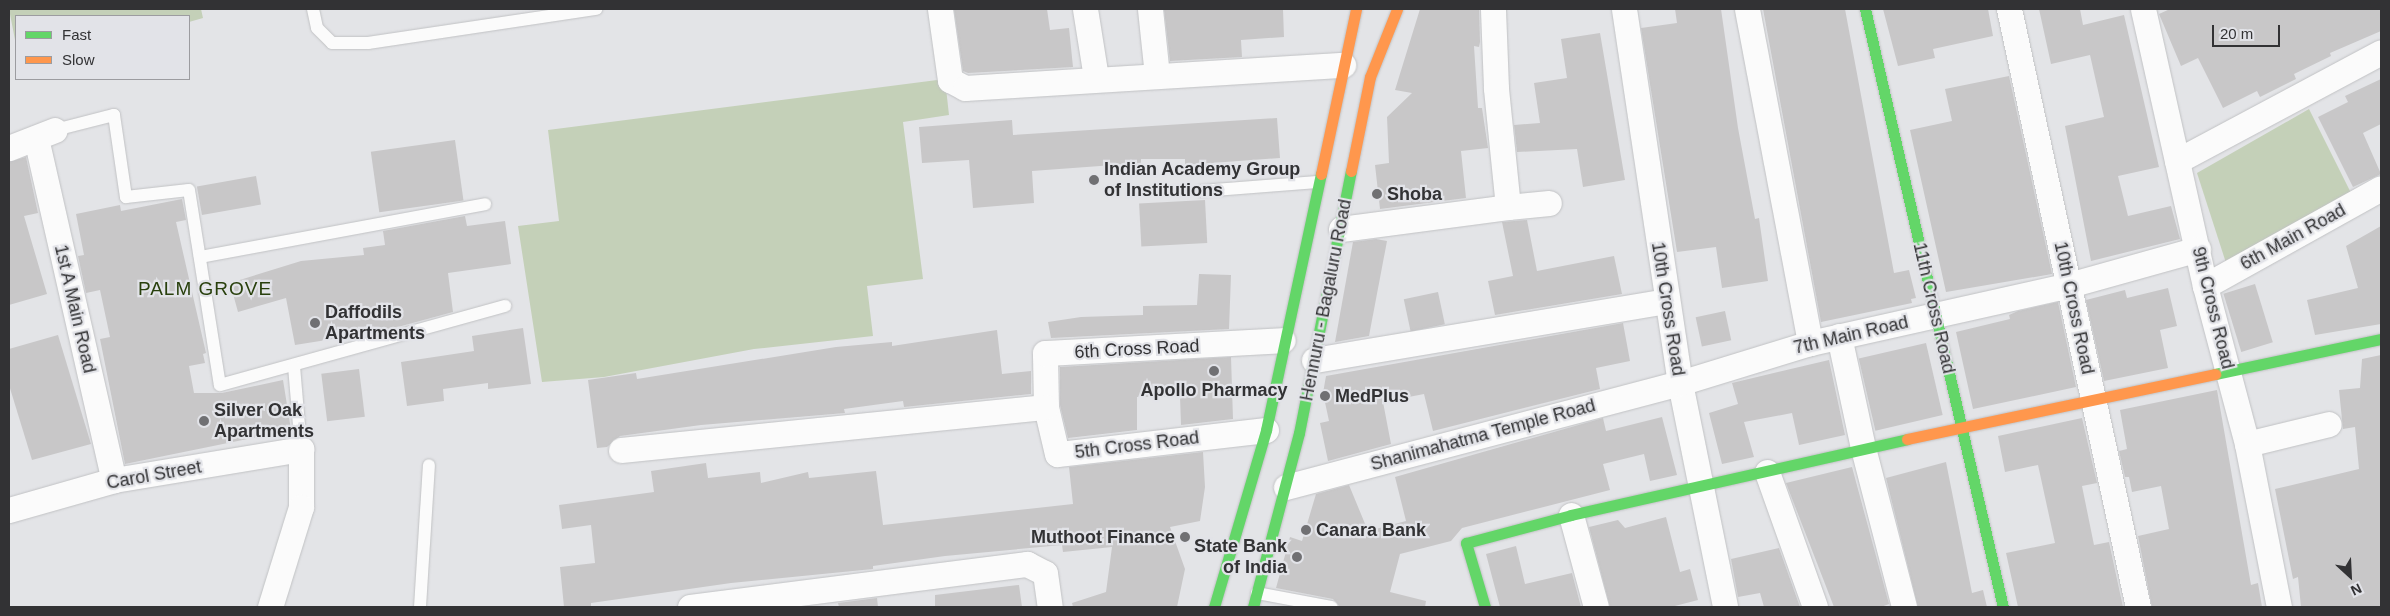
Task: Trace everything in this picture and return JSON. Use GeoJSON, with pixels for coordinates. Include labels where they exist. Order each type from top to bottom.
{"type":"FeatureCollection","features":[{"type":"Feature","properties":{"kind":"street"},"geometry":{"type":"LineString","coordinates":[[940,9],[950,80],[965,88],[1096,78],[1343,65]]}},
{"type":"Feature","properties":{"kind":"street"},"geometry":{"type":"LineString","coordinates":[[1085,9],[1096,78]]}},
{"type":"Feature","properties":{"kind":"street"},"geometry":{"type":"LineString","coordinates":[[1150,9],[1157,76]]}},
{"type":"Feature","properties":{"kind":"street","name":"Hennuru - Bagaluru Road"},"geometry":{"type":"LineString","coordinates":[[1214,607],[1218,588],[1266,430],[1283,340],[1356,9]]}},
{"type":"Feature","properties":{"kind":"street","name":"Hennuru - Bagaluru Road"},"geometry":{"type":"LineString","coordinates":[[1253,607],[1286,488],[1341,228],[1370,77],[1397,9]]}},
{"type":"Feature","properties":{"kind":"street"},"geometry":{"type":"LineString","coordinates":[[1493,9],[1496,88],[1508,207]]}},
{"type":"Feature","properties":{"kind":"street","name":"10th Cross Road"},"geometry":{"type":"LineString","coordinates":[[1624,9],[1666,301],[1680,383],[1725,607]]}},
{"type":"Feature","properties":{"kind":"street"},"geometry":{"type":"LineString","coordinates":[[1747,9],[1810,343]]}},
{"type":"Feature","properties":{"kind":"street","name":"11th Cross Road"},"geometry":{"type":"LineString","coordinates":[[1865,9],[2002,607]]}},
{"type":"Feature","properties":{"kind":"street","name":"10th Cross Road"},"geometry":{"type":"LineString","coordinates":[[2009,9],[2138,607]]}},
{"type":"Feature","properties":{"kind":"street","name":"9th Cross Road"},"geometry":{"type":"LineString","coordinates":[[2143,9],[2205,286],[2247,444],[2279,607]]}},
{"type":"Feature","properties":{"kind":"street"},"geometry":{"type":"LineString","coordinates":[[2178,161],[2381,52]]}},
{"type":"Feature","properties":{"kind":"street"},"geometry":{"type":"LineString","coordinates":[[9,148],[46,134]]}},
{"type":"Feature","properties":{"kind":"street","name":"1st A Main Road"},"geometry":{"type":"LineString","coordinates":[[46,134],[114,480]]}},
{"type":"Feature","properties":{"kind":"street","name":"6th Main Road"},"geometry":{"type":"LineString","coordinates":[[2205,286],[2381,188]]}},
{"type":"Feature","properties":{"kind":"street"},"geometry":{"type":"LineString","coordinates":[[1341,228],[1549,203]]}},
{"type":"Feature","properties":{"kind":"street","name":"7th Main Road"},"geometry":{"type":"LineString","coordinates":[[1680,383],[1810,343],[2069,285],[2198,249]]}},
{"type":"Feature","properties":{"kind":"street"},"geometry":{"type":"LineString","coordinates":[[1314,360],[1666,301]]}},
{"type":"Feature","properties":{"kind":"street"},"geometry":{"type":"LineString","coordinates":[[1839,336],[1863,448],[1904,607]]}},
{"type":"Feature","properties":{"kind":"street"},"geometry":{"type":"LineString","coordinates":[[1485,607],[1466,544],[1571,515],[1767,472],[1863,448],[2093,398],[2381,339]]}},
{"type":"Feature","properties":{"kind":"street","name":"6th Cross Road"},"geometry":{"type":"LineString","coordinates":[[1046,407],[1045,353],[1283,340]]}},
{"type":"Feature","properties":{"kind":"street","name":"Shanimahatma Temple Road"},"geometry":{"type":"LineString","coordinates":[[1286,488],[1680,383]]}},
{"type":"Feature","properties":{"kind":"street"},"geometry":{"type":"LineString","coordinates":[[621,450],[1046,407]]}},
{"type":"Feature","properties":{"kind":"street","name":"5th Cross Road"},"geometry":{"type":"LineString","coordinates":[[1046,407],[1057,454],[1266,430]]}},
{"type":"Feature","properties":{"kind":"street"},"geometry":{"type":"LineString","coordinates":[[2247,444],[2330,424]]}},
{"type":"Feature","properties":{"kind":"street"},"geometry":{"type":"LineString","coordinates":[[270,607],[301,507],[301,449]]}},
{"type":"Feature","properties":{"kind":"street","name":"Carol Street"},"geometry":{"type":"LineString","coordinates":[[9,510],[114,480],[301,449]]}},
{"type":"Feature","properties":{"kind":"street"},"geometry":{"type":"LineString","coordinates":[[1767,472],[1815,607]]}},
{"type":"Feature","properties":{"kind":"street"},"geometry":{"type":"LineString","coordinates":[[1571,515],[1596,607]]}},
{"type":"Feature","properties":{"kind":"street"},"geometry":{"type":"LineString","coordinates":[[690,607],[832,599],[1027,564],[1045,573],[1050,607]]}},
{"type":"Feature","properties":{"kind":"lane"},"geometry":{"type":"LineString","coordinates":[[313,9],[318,28],[332,44],[368,43],[596,9]]}},
{"type":"Feature","properties":{"kind":"lane"},"geometry":{"type":"LineString","coordinates":[[46,134],[114,115],[126,197],[189,190],[220,384],[294,366],[505,306]]}},
{"type":"Feature","properties":{"kind":"lane"},"geometry":{"type":"LineString","coordinates":[[1201,191],[1318,182]]}},
{"type":"Feature","properties":{"kind":"lane"},"geometry":{"type":"LineString","coordinates":[[200,257],[485,204]]}},
{"type":"Feature","properties":{"kind":"lane"},"geometry":{"type":"LineString","coordinates":[[294,366],[301,449]]}},
{"type":"Feature","properties":{"kind":"lane"},"geometry":{"type":"LineString","coordinates":[[420,607],[429,465]]}},
{"type":"Feature","properties":{"kind":"lane"},"geometry":{"type":"LineString","coordinates":[[1257,593],[1332,607]]}},
{"type":"Feature","properties":{"kind":"green space"},"geometry":{"type":"Polygon","coordinates":[[[9,9],[201,9],[203,18],[190,22],[190,15],[15,15],[15,40],[9,9]]]}},
{"type":"Feature","properties":{"kind":"green space"},"geometry":{"type":"Polygon","coordinates":[[[945,79],[949,115],[903,122],[923,279],[867,286],[873,336],[754,349],[604,377],[542,382],[518,226],[559,221],[548,130],[945,79]]]}},
{"type":"Feature","properties":{"kind":"green space"},"geometry":{"type":"Polygon","coordinates":[[[2309,109],[2353,197],[2227,266],[2197,173],[2309,109]]]}},
{"type":"Feature","properties":{"kind":"building"},"geometry":{"type":"Polygon","coordinates":[[[954,9],[1047,9],[1050,30],[1069,28],[1073,67],[968,73],[963,71],[954,9]]]}},
{"type":"Feature","properties":{"kind":"building"},"geometry":{"type":"Polygon","coordinates":[[[1164,9],[1283,9],[1284,37],[1241,40],[1242,57],[1170,61],[1164,9]]]}},
{"type":"Feature","properties":{"kind":"building"},"geometry":{"type":"Polygon","coordinates":[[[1420,9],[1479,9],[1480,42],[1479,47],[1474,46],[1478,108],[1482,108],[1488,148],[1461,151],[1466,198],[1380,209],[1375,165],[1389,163],[1387,117],[1412,93],[1395,90],[1420,9]]]}},
{"type":"Feature","properties":{"kind":"building"},"geometry":{"type":"Polygon","coordinates":[[[1675,9],[1721,9],[1738,128],[1755,219],[1759,218],[1768,281],[1722,288],[1716,247],[1677,252],[1641,28],[1677,23],[1675,9]]]}},
{"type":"Feature","properties":{"kind":"building"},"geometry":{"type":"Polygon","coordinates":[[[1763,9],[1845,9],[1894,273],[1909,270],[1916,298],[1911,299],[1912,303],[1821,322],[1763,9]]]}},
{"type":"Feature","properties":{"kind":"building"},"geometry":{"type":"Polygon","coordinates":[[[1883,9],[1988,9],[1993,36],[1933,49],[1935,58],[1898,66],[1883,9]]]}},
{"type":"Feature","properties":{"kind":"building"},"geometry":{"type":"Polygon","coordinates":[[[2039,9],[2080,9],[2083,25],[2124,15],[2159,167],[2118,176],[2128,216],[2171,206],[2180,239],[2091,261],[2065,126],[2104,117],[2090,55],[2051,64],[2039,9]]]}},
{"type":"Feature","properties":{"kind":"building"},"geometry":{"type":"Polygon","coordinates":[[[2170,9],[2381,9],[2381,31],[2330,53],[2331,56],[2294,74],[2296,79],[2260,97],[2257,91],[2223,108],[2198,58],[2181,66],[2159,14],[2170,9]]]}},
{"type":"Feature","properties":{"kind":"building"},"geometry":{"type":"Polygon","coordinates":[[[1600,33],[1625,180],[1583,187],[1577,149],[1517,152],[1514,125],[1540,123],[1534,83],[1567,78],[1561,39],[1600,33]]]}},
{"type":"Feature","properties":{"kind":"building"},"geometry":{"type":"Polygon","coordinates":[[[2009,76],[2052,274],[1946,292],[1910,130],[1952,121],[1945,89],[2009,76]]]}},
{"type":"Feature","properties":{"kind":"building"},"geometry":{"type":"Polygon","coordinates":[[[2381,79],[2381,124],[2363,133],[2381,174],[2353,187],[2318,117],[2348,102],[2345,96],[2381,79]]]}},
{"type":"Feature","properties":{"kind":"building"},"geometry":{"type":"Polygon","coordinates":[[[1277,118],[1280,158],[1185,165],[1185,159],[1141,159],[1141,163],[1032,171],[1034,203],[973,208],[969,160],[922,163],[919,127],[1012,120],[1013,135],[1277,118]]]}},
{"type":"Feature","properties":{"kind":"building"},"geometry":{"type":"Polygon","coordinates":[[[455,140],[463,200],[379,212],[371,152],[455,140]]]}},
{"type":"Feature","properties":{"kind":"building"},"geometry":{"type":"Polygon","coordinates":[[[26,157],[38,213],[24,216],[47,294],[9,305],[9,162],[26,157]]]}},
{"type":"Feature","properties":{"kind":"building"},"geometry":{"type":"Polygon","coordinates":[[[256,176],[261,205],[202,215],[197,186],[256,176]]]}},
{"type":"Feature","properties":{"kind":"building"},"geometry":{"type":"Polygon","coordinates":[[[182,199],[186,220],[176,222],[206,353],[203,354],[205,363],[189,366],[194,393],[222,393],[283,380],[291,430],[125,464],[100,339],[110,337],[100,290],[86,293],[78,256],[84,255],[76,214],[120,205],[121,211],[182,199]]]}},
{"type":"Feature","properties":{"kind":"building"},"geometry":{"type":"Polygon","coordinates":[[[1205,200],[1207,243],[1141,246],[1139,203],[1205,200]]]}},
{"type":"Feature","properties":{"kind":"building"},"geometry":{"type":"Polygon","coordinates":[[[465,216],[467,226],[505,221],[511,264],[448,273],[453,312],[383,331],[295,345],[286,298],[238,312],[230,283],[301,261],[364,255],[363,248],[385,245],[383,231],[465,216]]]}},
{"type":"Feature","properties":{"kind":"building"},"geometry":{"type":"Polygon","coordinates":[[[1527,220],[1537,271],[1614,256],[1622,294],[1495,315],[1488,281],[1513,276],[1502,222],[1527,220]]]}},
{"type":"Feature","properties":{"kind":"building"},"geometry":{"type":"Polygon","coordinates":[[[2381,226],[2381,324],[2315,335],[2307,300],[2358,288],[2346,246],[2381,226]]]}},
{"type":"Feature","properties":{"kind":"building"},"geometry":{"type":"Polygon","coordinates":[[[1376,239],[1387,241],[1369,336],[1335,342],[1353,242],[1376,239]]]}},
{"type":"Feature","properties":{"kind":"building"},"geometry":{"type":"Polygon","coordinates":[[[1199,274],[1231,275],[1229,329],[1051,338],[1048,322],[1081,317],[1143,315],[1143,306],[1197,305],[1199,274]]]}},
{"type":"Feature","properties":{"kind":"building"},"geometry":{"type":"Polygon","coordinates":[[[2255,284],[2273,342],[2241,352],[2223,294],[2255,284]]]}},
{"type":"Feature","properties":{"kind":"building"},"geometry":{"type":"Polygon","coordinates":[[[2168,288],[2177,326],[2160,330],[2168,368],[2104,381],[2086,300],[2125,290],[2127,298],[2168,288]]]}},
{"type":"Feature","properties":{"kind":"building"},"geometry":{"type":"Polygon","coordinates":[[[1438,292],[1445,324],[1411,332],[1404,299],[1438,292]]]}},
{"type":"Feature","properties":{"kind":"building"},"geometry":{"type":"Polygon","coordinates":[[[2058,302],[2076,387],[1973,409],[1956,332],[2010,319],[2009,315],[2018,311],[2058,302]]]}},
{"type":"Feature","properties":{"kind":"building"},"geometry":{"type":"Polygon","coordinates":[[[1725,311],[1731,340],[1702,347],[1696,317],[1725,311]]]}},
{"type":"Feature","properties":{"kind":"building"},"geometry":{"type":"Polygon","coordinates":[[[1623,323],[1630,361],[1596,368],[1600,389],[1433,431],[1424,394],[1383,402],[1391,444],[1328,461],[1320,423],[1329,421],[1323,393],[1326,376],[1623,323]]]}},
{"type":"Feature","properties":{"kind":"building"},"geometry":{"type":"Polygon","coordinates":[[[523,328],[531,384],[488,389],[488,383],[443,389],[444,401],[407,406],[401,362],[474,351],[472,336],[523,328]]]}},
{"type":"Feature","properties":{"kind":"building"},"geometry":{"type":"Polygon","coordinates":[[[997,330],[1002,374],[1031,371],[1031,394],[904,407],[903,401],[844,409],[845,413],[701,425],[620,436],[607,447],[597,448],[588,380],[636,373],[637,379],[836,347],[892,342],[892,346],[997,330]]]}},
{"type":"Feature","properties":{"kind":"building"},"geometry":{"type":"Polygon","coordinates":[[[58,335],[91,444],[32,460],[9,385],[9,349],[58,335]]]}},
{"type":"Feature","properties":{"kind":"building"},"geometry":{"type":"Polygon","coordinates":[[[1926,343],[1943,415],[1875,431],[1859,359],[1926,343]]]}},
{"type":"Feature","properties":{"kind":"building"},"geometry":{"type":"Polygon","coordinates":[[[2381,355],[2381,607],[2301,607],[2298,577],[2293,579],[2275,489],[2359,469],[2355,427],[2343,429],[2339,390],[2360,388],[2362,359],[2381,355]]]}},
{"type":"Feature","properties":{"kind":"building"},"geometry":{"type":"Polygon","coordinates":[[[1231,357],[1233,419],[1181,425],[1180,396],[1137,397],[1137,430],[1068,438],[1060,405],[1060,367],[1231,357]]]}},
{"type":"Feature","properties":{"kind":"building"},"geometry":{"type":"Polygon","coordinates":[[[1829,360],[1845,435],[1799,445],[1792,413],[1744,422],[1754,457],[1722,464],[1709,413],[1738,404],[1732,383],[1829,360]]]}},
{"type":"Feature","properties":{"kind":"building"},"geometry":{"type":"Polygon","coordinates":[[[359,369],[365,417],[327,421],[321,374],[359,369]]]}},
{"type":"Feature","properties":{"kind":"building"},"geometry":{"type":"Polygon","coordinates":[[[2217,390],[2251,585],[2258,583],[2262,607],[2152,607],[2138,536],[2169,529],[2161,486],[2132,492],[2129,477],[2125,477],[2119,451],[2127,449],[2120,410],[2217,390]]]}},
{"type":"Feature","properties":{"kind":"building"},"geometry":{"type":"Polygon","coordinates":[[[1662,417],[1677,475],[1650,481],[1644,454],[1603,464],[1610,490],[1462,528],[1451,541],[1400,554],[1390,592],[1426,601],[1425,607],[1340,607],[1333,599],[1276,588],[1290,537],[1302,541],[1316,494],[1349,485],[1368,531],[1406,521],[1395,477],[1603,418],[1606,431],[1662,417]]]}},
{"type":"Feature","properties":{"kind":"building"},"geometry":{"type":"Polygon","coordinates":[[[2082,418],[2097,483],[2082,486],[2094,545],[2109,542],[2123,607],[2018,607],[2006,553],[2055,543],[2038,465],[2005,472],[1998,436],[2082,418]]]}},
{"type":"Feature","properties":{"kind":"building"},"geometry":{"type":"Polygon","coordinates":[[[1203,452],[1205,487],[1200,521],[1170,527],[1185,569],[1177,607],[1073,607],[1072,603],[1106,592],[1112,547],[1063,552],[1062,545],[945,556],[873,566],[873,569],[731,583],[591,603],[591,607],[564,607],[560,567],[595,563],[591,525],[562,529],[559,505],[654,492],[651,471],[706,463],[708,478],[760,472],[761,483],[808,472],[809,478],[876,471],[883,525],[1073,504],[1069,467],[1203,452]]]}},
{"type":"Feature","properties":{"kind":"building"},"geometry":{"type":"Polygon","coordinates":[[[1946,462],[1972,593],[1983,590],[1987,607],[1918,607],[1886,478],[1946,462]]]}},
{"type":"Feature","properties":{"kind":"building"},"geometry":{"type":"Polygon","coordinates":[[[1852,467],[1889,604],[1881,607],[1834,607],[1786,483],[1852,467]]]}},
{"type":"Feature","properties":{"kind":"building"},"geometry":{"type":"Polygon","coordinates":[[[1666,517],[1680,572],[1690,569],[1698,600],[1671,607],[1610,607],[1589,527],[1618,520],[1625,528],[1666,517]]]}},
{"type":"Feature","properties":{"kind":"building"},"geometry":{"type":"Polygon","coordinates":[[[1516,546],[1525,584],[1572,573],[1581,607],[1500,607],[1486,554],[1516,546]]]}},
{"type":"Feature","properties":{"kind":"building"},"geometry":{"type":"Polygon","coordinates":[[[1779,548],[1800,607],[1764,607],[1760,593],[1738,597],[1731,559],[1779,548]]]}},
{"type":"Feature","properties":{"kind":"building"},"geometry":{"type":"Polygon","coordinates":[[[1019,585],[1022,607],[935,607],[935,595],[1019,585]]]}},
{"type":"Feature","properties":{"kind":"building"},"geometry":{"type":"Polygon","coordinates":[[[877,598],[878,607],[839,607],[838,603],[877,598]]]}},
{"type":"Feature","properties":{"kind":"traffic: fast"},"geometry":{"type":"LineString","coordinates":[[1865,9],[2003,607]]}},
{"type":"Feature","properties":{"kind":"traffic: fast"},"geometry":{"type":"LineString","coordinates":[[1253,607],[1299,433],[1351,171]]}},
{"type":"Feature","properties":{"kind":"traffic: fast"},"geometry":{"type":"LineString","coordinates":[[1214,607],[1266,430],[1321,174]]}},
{"type":"Feature","properties":{"kind":"traffic: fast"},"geometry":{"type":"LineString","coordinates":[[2215,374],[2381,339]]}},
{"type":"Feature","properties":{"kind":"traffic: fast"},"geometry":{"type":"LineString","coordinates":[[1485,607],[1466,543],[1571,515],[1907,439]]}},
{"type":"Feature","properties":{"kind":"traffic: slow"},"geometry":{"type":"LineString","coordinates":[[1321,174],[1356,9]]}},
{"type":"Feature","properties":{"kind":"traffic: slow"},"geometry":{"type":"LineString","coordinates":[[1351,171],[1370,77],[1397,9]]}},
{"type":"Feature","properties":{"kind":"traffic: slow"},"geometry":{"type":"LineString","coordinates":[[1907,439],[2215,374]]}},
{"type":"Feature","properties":{"kind":"place","name":"Indian Academy Group of Institutions"},"geometry":{"type":"Point","coordinates":[1094,180]}},
{"type":"Feature","properties":{"kind":"place","name":"Shoba"},"geometry":{"type":"Point","coordinates":[1377,194]}},
{"type":"Feature","properties":{"kind":"place","name":"Daffodils Apartments"},"geometry":{"type":"Point","coordinates":[315,323]}},
{"type":"Feature","properties":{"kind":"place","name":"Apollo Pharmacy"},"geometry":{"type":"Point","coordinates":[1214,371]}},
{"type":"Feature","properties":{"kind":"place","name":"MedPlus"},"geometry":{"type":"Point","coordinates":[1325,396]}},
{"type":"Feature","properties":{"kind":"place","name":"Silver Oak Apartments"},"geometry":{"type":"Point","coordinates":[204,421]}},
{"type":"Feature","properties":{"kind":"place","name":"Canara Bank"},"geometry":{"type":"Point","coordinates":[1306,530]}},
{"type":"Feature","properties":{"kind":"place","name":"Muthoot Finance"},"geometry":{"type":"Point","coordinates":[1185,537]}},
{"type":"Feature","properties":{"kind":"place","name":"State Bank of India"},"geometry":{"type":"Point","coordinates":[1297,557]}},
{"type":"Feature","properties":{"kind":"district","name":"PALM GROVE"},"geometry":{"type":"Point","coordinates":[205,289]}}]}
